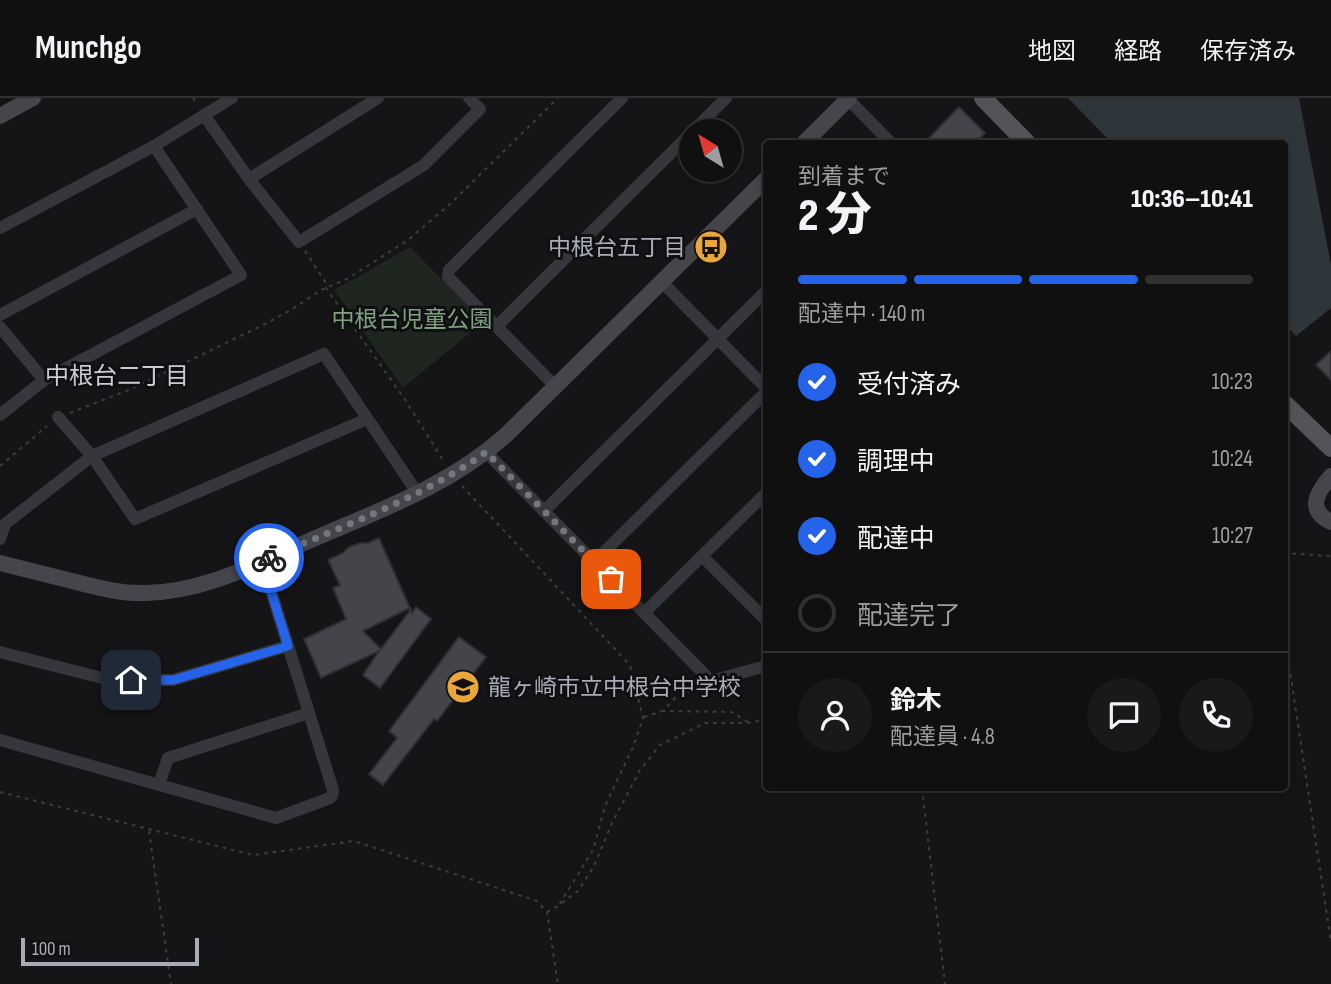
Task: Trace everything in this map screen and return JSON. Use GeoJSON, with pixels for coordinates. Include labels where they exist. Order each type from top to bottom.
{"type":"FeatureCollection","features":[{"type":"Feature","properties":{"kind":"main road"},"geometry":{"type":"LineString","coordinates":[[983,98],[1024,140]]}},
{"type":"Feature","properties":{"kind":"main road"},"geometry":{"type":"LineString","coordinates":[[1288,407],[1331,448]]}},
{"type":"Feature","properties":{"kind":"street"},"geometry":{"type":"LineString","coordinates":[[0,116],[33,98]]}},
{"type":"Feature","properties":{"kind":"street"},"geometry":{"type":"LineString","coordinates":[[0,228],[154,146],[232,98]]}},
{"type":"Feature","properties":{"kind":"street"},"geometry":{"type":"LineString","coordinates":[[249,179],[378,98]]}},
{"type":"Feature","properties":{"kind":"street"},"geometry":{"type":"LineString","coordinates":[[204,115],[249,179],[299,242],[424,165],[480,109],[469,98]]}},
{"type":"Feature","properties":{"kind":"street"},"geometry":{"type":"LineString","coordinates":[[556,387],[448,277],[449,270],[622,98]]}},
{"type":"Feature","properties":{"kind":"street"},"geometry":{"type":"LineString","coordinates":[[705,119],[726,98]]}},
{"type":"Feature","properties":{"kind":"street"},"geometry":{"type":"LineString","coordinates":[[807,140],[848,98],[888,140]]}},
{"type":"Feature","properties":{"kind":"street"},"geometry":{"type":"LineString","coordinates":[[496,326],[679,145]]}},
{"type":"Feature","properties":{"kind":"street"},"geometry":{"type":"LineString","coordinates":[[0,415],[44,380],[242,275],[154,146]]}},
{"type":"Feature","properties":{"kind":"street"},"geometry":{"type":"LineString","coordinates":[[0,563],[127,593],[169,592],[214,581],[418,494],[486,452],[556,387],[763,182]]}},
{"type":"Feature","properties":{"kind":"street"},"geometry":{"type":"LineString","coordinates":[[0,315],[197,209]]}},
{"type":"Feature","properties":{"kind":"street"},"geometry":{"type":"LineString","coordinates":[[662,282],[763,387]]}},
{"type":"Feature","properties":{"kind":"street"},"geometry":{"type":"LineString","coordinates":[[544,511],[763,295]]}},
{"type":"Feature","properties":{"kind":"street"},"geometry":{"type":"LineString","coordinates":[[0,327],[44,380]]}},
{"type":"Feature","properties":{"kind":"street"},"geometry":{"type":"LineString","coordinates":[[0,539],[5,524],[92,456],[324,354],[418,494]]}},
{"type":"Feature","properties":{"kind":"street"},"geometry":{"type":"LineString","coordinates":[[594,562],[763,393]]}},
{"type":"Feature","properties":{"kind":"street"},"geometry":{"type":"LineString","coordinates":[[58,417],[92,456],[135,519],[368,419]]}},
{"type":"Feature","properties":{"kind":"street"},"geometry":{"type":"LineString","coordinates":[[486,452],[711,681],[763,667]]}},
{"type":"Feature","properties":{"kind":"street"},"geometry":{"type":"LineString","coordinates":[[1331,477],[1321,488],[1315,504],[1323,518],[1331,522]]}},
{"type":"Feature","properties":{"kind":"street"},"geometry":{"type":"LineString","coordinates":[[644,613],[763,499]]}},
{"type":"Feature","properties":{"kind":"street"},"geometry":{"type":"LineString","coordinates":[[702,556],[763,617]]}},
{"type":"Feature","properties":{"kind":"street"},"geometry":{"type":"LineString","coordinates":[[0,740],[276,818],[330,798],[333,790],[262,562]]}},
{"type":"Feature","properties":{"kind":"street"},"geometry":{"type":"LineString","coordinates":[[0,652],[110,680],[173,680],[288,646]]}},
{"type":"Feature","properties":{"kind":"street"},"geometry":{"type":"LineString","coordinates":[[159,784],[168,758],[309,713]]}},
{"type":"Feature","properties":{"kind":"path"},"geometry":{"type":"LineString","coordinates":[[0,466],[58,417],[131,389],[265,324],[321,290],[347,279],[408,240],[448,206],[558,98]]}},
{"type":"Feature","properties":{"kind":"path"},"geometry":{"type":"LineString","coordinates":[[299,242],[326,283],[326,288],[406,401],[452,475],[630,665],[643,718],[633,747],[605,806],[593,850],[559,905]]}},
{"type":"Feature","properties":{"kind":"path"},"geometry":{"type":"LineString","coordinates":[[1288,553],[1331,556]]}},
{"type":"Feature","properties":{"kind":"path"},"geometry":{"type":"LineString","coordinates":[[1288,658],[1331,942]]}},
{"type":"Feature","properties":{"kind":"path"},"geometry":{"type":"LineString","coordinates":[[663,711],[675,698],[711,681]]}},
{"type":"Feature","properties":{"kind":"path"},"geometry":{"type":"LineString","coordinates":[[643,718],[663,711],[731,712],[749,722]]}},
{"type":"Feature","properties":{"kind":"path"},"geometry":{"type":"LineString","coordinates":[[547,912],[578,891],[589,875],[640,770],[660,745],[705,723],[763,720]]}},
{"type":"Feature","properties":{"kind":"path"},"geometry":{"type":"LineString","coordinates":[[922,791],[945,984]]}},
{"type":"Feature","properties":{"kind":"path"},"geometry":{"type":"LineString","coordinates":[[0,792],[253,855],[354,841],[537,901],[547,912],[558,984]]}},
{"type":"Feature","properties":{"kind":"path"},"geometry":{"type":"LineString","coordinates":[[149,830],[171,984]]}},
{"type":"Feature","properties":{"kind":"green space","name":"中根台児童公園"},"geometry":{"type":"Polygon","coordinates":[[[410,247],[483,322],[403,388],[334,290],[410,247]]]}},
{"type":"Feature","properties":{"kind":"shaded area"},"geometry":{"type":"Polygon","coordinates":[[[1068,98],[1299,98],[1331,265],[1331,308],[1296,336],[1288,327],[1288,140],[1109,140],[1068,98]]]}},
{"type":"Feature","properties":{"kind":"building"},"geometry":{"type":"Polygon","coordinates":[[[959,107],[985,133],[978,140],[927,140],[959,107]]]}},
{"type":"Feature","properties":{"kind":"building"},"geometry":{"type":"Polygon","coordinates":[[[1331,351],[1331,380],[1316,365],[1331,351]]]}},
{"type":"Feature","properties":{"kind":"building"},"geometry":{"type":"Polygon","coordinates":[[[379,538],[410,608],[363,631],[381,649],[411,609],[412,613],[416,607],[431,619],[380,688],[363,675],[379,651],[321,678],[304,639],[346,619],[333,588],[340,585],[328,560],[349,547],[379,538]]]}},
{"type":"Feature","properties":{"kind":"building"},"geometry":{"type":"Polygon","coordinates":[[[459,637],[486,657],[383,785],[369,774],[397,738],[389,731],[459,637]]]}},
{"type":"Feature","properties":{"kind":"way so far"},"geometry":{"type":"LineString","coordinates":[[269,558],[418,494],[486,452],[611,579]]}},
{"type":"Feature","properties":{"kind":"place","name":"中根台五丁目"},"geometry":{"type":"Point","coordinates":[711,247]}},
{"type":"Feature","properties":{"kind":"place","name":"龍ヶ崎市立中根台中学校"},"geometry":{"type":"Point","coordinates":[463,687]}},
{"type":"Feature","properties":{"kind":"district","name":"中根台二丁目"},"geometry":{"type":"Point","coordinates":[117,376]}},
{"type":"Feature","properties":{"kind":"route"},"geometry":{"type":"LineString","coordinates":[[131,680],[173,680],[288,646],[262,562],[269,558]]}}]}
